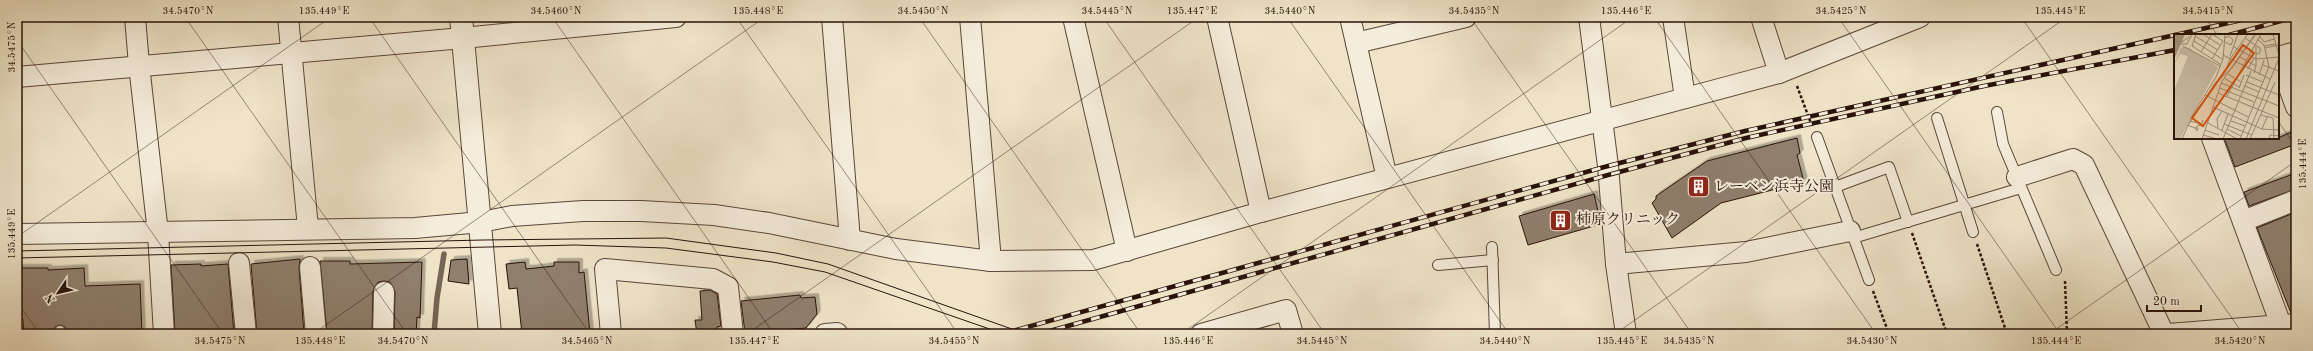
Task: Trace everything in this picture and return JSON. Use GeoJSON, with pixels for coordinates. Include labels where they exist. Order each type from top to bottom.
{"type":"FeatureCollection","features":[{"type":"Feature","properties":{"kind":"street"},"geometry":{"type":"LineString","coordinates":[[135,17],[158,232],[164,334]]}},
{"type":"Feature","properties":{"kind":"street"},"geometry":{"type":"LineString","coordinates":[[288,17],[308,228]]}},
{"type":"Feature","properties":{"kind":"street"},"geometry":{"type":"LineString","coordinates":[[461,17],[481,222],[490,334]]}},
{"type":"Feature","properties":{"kind":"street"},"geometry":{"type":"LineString","coordinates":[[17,77],[139,65],[463,38],[676,17]]}},
{"type":"Feature","properties":{"kind":"street"},"geometry":{"type":"LineString","coordinates":[[832,17],[850,240]]}},
{"type":"Feature","properties":{"kind":"street"},"geometry":{"type":"LineString","coordinates":[[970,17],[991,260]]}},
{"type":"Feature","properties":{"kind":"street"},"geometry":{"type":"LineString","coordinates":[[1073,17],[1127,251]]}},
{"type":"Feature","properties":{"kind":"street"},"geometry":{"type":"LineString","coordinates":[[1217,17],[1261,212]]}},
{"type":"Feature","properties":{"kind":"street"},"geometry":{"type":"LineString","coordinates":[[1350,17],[1387,178]]}},
{"type":"Feature","properties":{"kind":"street"},"geometry":{"type":"LineString","coordinates":[[1356,43],[1466,17]]}},
{"type":"Feature","properties":{"kind":"street"},"geometry":{"type":"LineString","coordinates":[[1589,17],[1602,120],[1616,264],[1626,334]]}},
{"type":"Feature","properties":{"kind":"street"},"geometry":{"type":"LineString","coordinates":[[1672,17],[1686,98]]}},
{"type":"Feature","properties":{"kind":"street"},"geometry":{"type":"LineString","coordinates":[[1761,17],[1785,71]]}},
{"type":"Feature","properties":{"kind":"street"},"geometry":{"type":"LineString","coordinates":[[17,234],[308,228],[415,228],[481,222],[512,216],[583,211],[641,211],[714,215],[769,223],[896,249],[991,260],[1093,260],[1261,212],[1785,71],[1920,17]]}},
{"type":"Feature","properties":{"kind":"street"},"geometry":{"type":"LineString","coordinates":[[2279,57],[2296,52]]}},
{"type":"Feature","properties":{"kind":"street"},"geometry":{"type":"LineString","coordinates":[[2279,60],[2296,107]]}},
{"type":"Feature","properties":{"kind":"street"},"geometry":{"type":"LineString","coordinates":[[2168,334],[2288,324],[2243,221],[2212,139]]}},
{"type":"Feature","properties":{"kind":"street"},"geometry":{"type":"LineString","coordinates":[[2019,183],[2073,159],[2084,166],[2164,334]]}},
{"type":"Feature","properties":{"kind":"street"},"geometry":{"type":"LineString","coordinates":[[2243,221],[2296,200]]}},
{"type":"Feature","properties":{"kind":"street"},"geometry":{"type":"LineString","coordinates":[[1616,264],[1746,252],[1852,235]]}},
{"type":"Feature","properties":{"kind":"street"},"geometry":{"type":"LineString","coordinates":[[239,264],[246,334]]}},
{"type":"Feature","properties":{"kind":"street"},"geometry":{"type":"LineString","coordinates":[[310,267],[316,334]]}},
{"type":"Feature","properties":{"kind":"street"},"geometry":{"type":"LineString","coordinates":[[610,334],[605,269],[713,279],[728,287],[733,334]]}},
{"type":"Feature","properties":{"kind":"street"},"geometry":{"type":"LineString","coordinates":[[383,334],[384,292]]}},
{"type":"Feature","properties":{"kind":"street"},"geometry":{"type":"LineString","coordinates":[[1201,334],[1286,310],[1293,334]]}},
{"type":"Feature","properties":{"kind":"lane"},"geometry":{"type":"LineString","coordinates":[[1997,112],[2003,144],[2056,270]]}},
{"type":"Feature","properties":{"kind":"lane"},"geometry":{"type":"LineString","coordinates":[[1937,118],[1973,232]]}},
{"type":"Feature","properties":{"kind":"lane"},"geometry":{"type":"LineString","coordinates":[[1817,137],[1869,280]]}},
{"type":"Feature","properties":{"kind":"lane"},"geometry":{"type":"LineString","coordinates":[[1835,187],[1889,167],[1908,222]]}},
{"type":"Feature","properties":{"kind":"lane"},"geometry":{"type":"LineString","coordinates":[[1852,235],[1908,222],[1964,205],[2019,183]]}},
{"type":"Feature","properties":{"kind":"lane"},"geometry":{"type":"LineString","coordinates":[[1492,247],[1495,334]]}},
{"type":"Feature","properties":{"kind":"lane"},"geometry":{"type":"LineString","coordinates":[[1438,265],[1493,260]]}},
{"type":"Feature","properties":{"kind":"path"},"geometry":{"type":"LineString","coordinates":[[1785,71],[1817,137]]}},
{"type":"Feature","properties":{"kind":"path"},"geometry":{"type":"LineString","coordinates":[[1908,222],[1947,334]]}},
{"type":"Feature","properties":{"kind":"path"},"geometry":{"type":"LineString","coordinates":[[1973,232],[2007,334]]}},
{"type":"Feature","properties":{"kind":"path"},"geometry":{"type":"LineString","coordinates":[[2056,270],[2063,271],[2066,292],[2067,334]]}},
{"type":"Feature","properties":{"kind":"path"},"geometry":{"type":"LineString","coordinates":[[1869,280],[1889,334]]}},
{"type":"Feature","properties":{"kind":"building"},"geometry":{"type":"Polygon","coordinates":[[[2296,130],[2296,144],[2235,167],[2224,139],[2279,139],[2279,138],[2296,130]]]}},
{"type":"Feature","properties":{"kind":"building","name":"レーベン浜寺公園"},"geometry":{"type":"Polygon","coordinates":[[[1797,138],[1800,153],[1797,155],[1804,182],[1721,203],[1672,238],[1652,203],[1656,199],[1656,196],[1707,161],[1797,138]]]}},
{"type":"Feature","properties":{"kind":"building"},"geometry":{"type":"Polygon","coordinates":[[[2296,173],[2296,189],[2249,206],[2244,192],[2296,173]]]}},
{"type":"Feature","properties":{"kind":"building","name":"柿原クリニック"},"geometry":{"type":"Polygon","coordinates":[[[1594,194],[1601,224],[1528,245],[1519,216],[1594,194]]]}},
{"type":"Feature","properties":{"kind":"building"},"geometry":{"type":"Polygon","coordinates":[[[2296,212],[2296,313],[2291,313],[2257,228],[2296,212]]]}},
{"type":"Feature","properties":{"kind":"building"},"geometry":{"type":"Polygon","coordinates":[[[300,259],[299,268],[304,334],[257,334],[251,264],[300,259]]]}},
{"type":"Feature","properties":{"kind":"building"},"geometry":{"type":"Polygon","coordinates":[[[467,259],[469,284],[448,281],[451,260],[467,259]]]}},
{"type":"Feature","properties":{"kind":"building"},"geometry":{"type":"Polygon","coordinates":[[[320,261],[350,261],[350,264],[422,262],[420,318],[417,317],[416,334],[394,334],[395,292],[390,282],[384,281],[378,282],[373,291],[372,334],[327,334],[320,261]]]}},
{"type":"Feature","properties":{"kind":"building"},"geometry":{"type":"Polygon","coordinates":[[[525,262],[526,269],[554,266],[554,262],[579,262],[579,273],[584,272],[590,334],[522,334],[517,288],[509,289],[506,264],[525,262]]]}},
{"type":"Feature","properties":{"kind":"building"},"geometry":{"type":"Polygon","coordinates":[[[201,264],[201,266],[228,264],[234,334],[175,334],[171,265],[201,264]]]}},
{"type":"Feature","properties":{"kind":"building"},"geometry":{"type":"Polygon","coordinates":[[[17,268],[48,268],[48,270],[84,268],[85,286],[140,284],[142,334],[66,334],[65,327],[60,325],[55,327],[54,334],[24,334],[23,319],[17,319],[17,268]]]}},
{"type":"Feature","properties":{"kind":"building"},"geometry":{"type":"Polygon","coordinates":[[[710,290],[717,294],[721,326],[717,327],[717,331],[711,332],[711,334],[697,334],[695,320],[702,320],[700,291],[710,290]]]}},
{"type":"Feature","properties":{"kind":"building"},"geometry":{"type":"Polygon","coordinates":[[[800,295],[801,298],[815,297],[817,314],[806,328],[745,333],[741,301],[800,295]]]}},
{"type":"Feature","properties":{"kind":"waterway"},"geometry":{"type":"LineString","coordinates":[[434,334],[437,298],[444,254]]}},
{"type":"Feature","properties":{"kind":"tram line"},"geometry":{"type":"LineString","coordinates":[[17,251],[483,240],[666,238],[776,253],[828,264],[1026,334]]}},
{"type":"Feature","properties":{"kind":"tram line"},"geometry":{"type":"LineString","coordinates":[[17,258],[575,245],[666,248],[773,262],[825,272],[1004,334]]}},
{"type":"Feature","properties":{"kind":"railway"},"geometry":{"type":"LineString","coordinates":[[2179,34],[2255,17]]}},
{"type":"Feature","properties":{"kind":"railway"},"geometry":{"type":"LineString","coordinates":[[2233,34],[2296,17]]}},
{"type":"Feature","properties":{"kind":"railway"},"geometry":{"type":"LineString","coordinates":[[1002,334],[1608,166],[1745,131],[2174,35]]}},
{"type":"Feature","properties":{"kind":"railway"},"geometry":{"type":"LineString","coordinates":[[1039,334],[1608,175],[1746,138],[1984,86],[2174,50]]}},
{"type":"Feature","properties":{"kind":"place","name":"レーベン浜寺公園"},"geometry":{"type":"Point","coordinates":[1698,187]}},
{"type":"Feature","properties":{"kind":"place","name":"柿原クリニック"},"geometry":{"type":"Point","coordinates":[1561,220]}}]}
